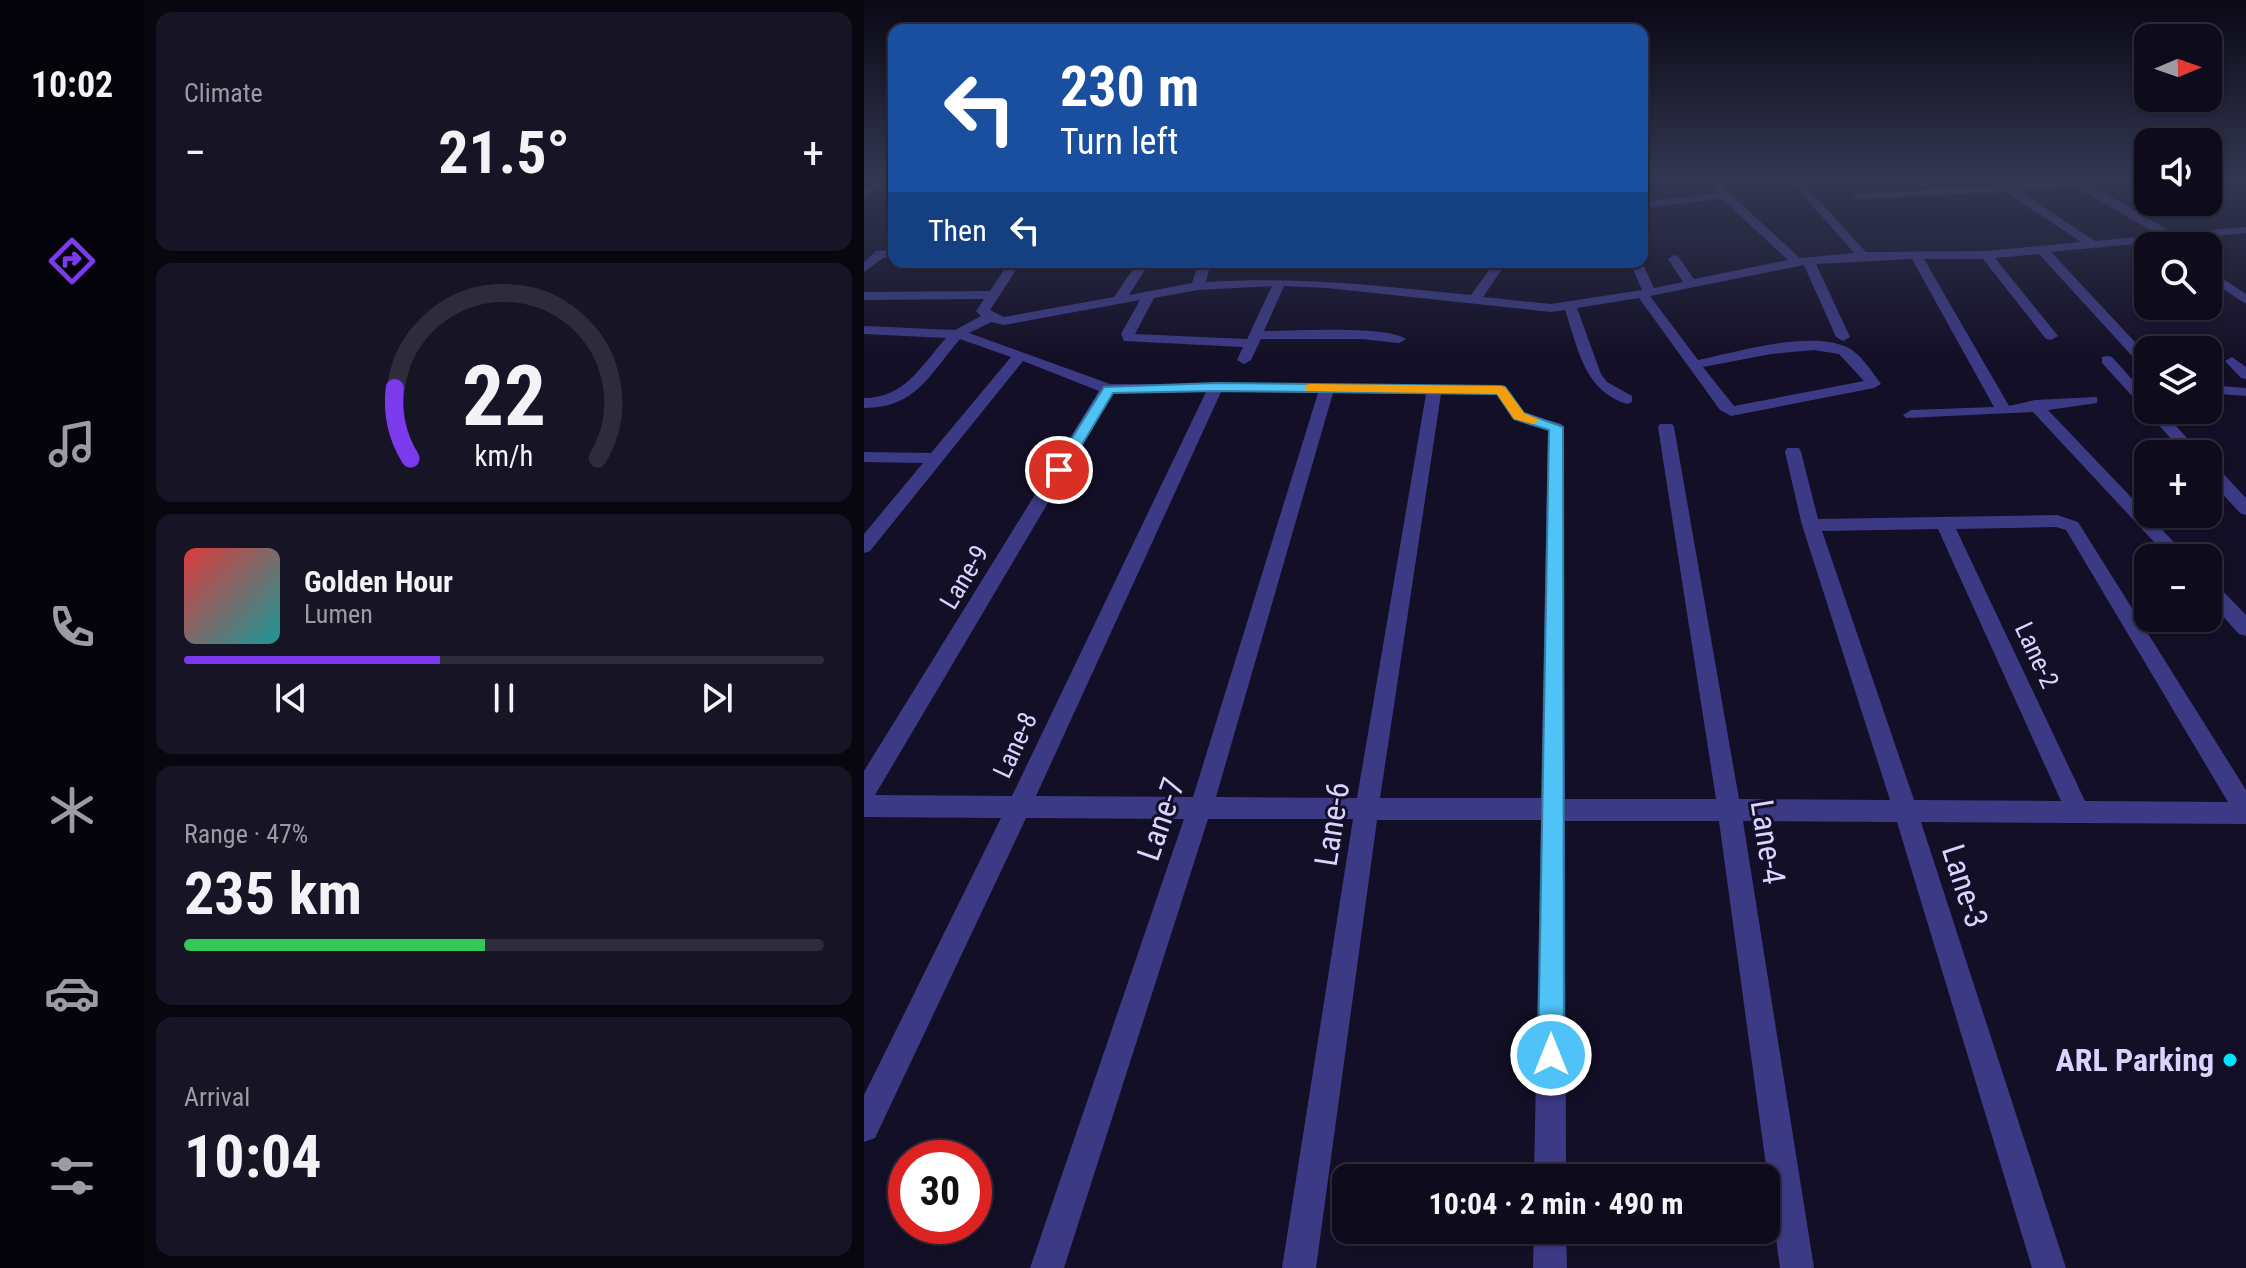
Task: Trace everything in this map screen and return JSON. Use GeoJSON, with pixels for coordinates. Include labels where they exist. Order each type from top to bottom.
{"type":"FeatureCollection","features":[{"type":"Feature","properties":{"kind":"street"},"geometry":{"type":"LineString","coordinates":[[1776,239],[1803,262],[1843,337]]}},
{"type":"Feature","properties":{"kind":"street"},"geometry":{"type":"LineString","coordinates":[[1848,239],[1863,256]]}},
{"type":"Feature","properties":{"kind":"street"},"geometry":{"type":"LineString","coordinates":[[2084,239],[2093,245]]}},
{"type":"Feature","properties":{"kind":"street"},"geometry":{"type":"LineString","coordinates":[[1011,268],[983,311],[989,317],[1004,321],[1198,286],[1226,277],[1327,284],[1551,308],[1803,262],[1863,256],[1986,255],[2134,242]]}},
{"type":"Feature","properties":{"kind":"street"},"geometry":{"type":"LineString","coordinates":[[2043,251],[2134,350]]}},
{"type":"Feature","properties":{"kind":"street"},"geometry":{"type":"LineString","coordinates":[[864,268],[880,254],[888,254]]}},
{"type":"Feature","properties":{"kind":"street"},"geometry":{"type":"LineString","coordinates":[[1986,255],[2051,336]]}},
{"type":"Feature","properties":{"kind":"street"},"geometry":{"type":"LineString","coordinates":[[1916,256],[2004,411]]}},
{"type":"Feature","properties":{"kind":"street"},"geometry":{"type":"LineString","coordinates":[[1674,259],[1691,284]]}},
{"type":"Feature","properties":{"kind":"street"},"geometry":{"type":"LineString","coordinates":[[1119,300],[1140,268]]}},
{"type":"Feature","properties":{"kind":"street"},"geometry":{"type":"LineString","coordinates":[[1198,286],[1203,268]]}},
{"type":"Feature","properties":{"kind":"street"},"geometry":{"type":"LineString","coordinates":[[1474,300],[1497,268]]}},
{"type":"Feature","properties":{"kind":"street"},"geometry":{"type":"LineString","coordinates":[[1638,268],[1646,293],[1694,365],[1731,411],[1874,384],[1848,354],[1828,347],[1790,347],[1694,365]]}},
{"type":"Feature","properties":{"kind":"street"},"geometry":{"type":"LineString","coordinates":[[1244,360],[1280,282]]}},
{"type":"Feature","properties":{"kind":"street"},"geometry":{"type":"LineString","coordinates":[[2222,283],[2246,300]]}},
{"type":"Feature","properties":{"kind":"street"},"geometry":{"type":"LineString","coordinates":[[1150,294],[1128,334],[1129,338],[1254,339],[1361,335],[1399,339]]}},
{"type":"Feature","properties":{"kind":"street"},"geometry":{"type":"LineString","coordinates":[[864,296],[993,295]]}},
{"type":"Feature","properties":{"kind":"street"},"geometry":{"type":"LineString","coordinates":[[1570,306],[1594,374],[1602,385],[1627,399]]}},
{"type":"Feature","properties":{"kind":"street"},"geometry":{"type":"LineString","coordinates":[[864,403],[884,403],[904,395],[957,334],[989,317]]}},
{"type":"Feature","properties":{"kind":"street"},"geometry":{"type":"LineString","coordinates":[[864,330],[957,334],[1108,389],[1501,390],[1519,416],[1556,427],[1550,1164]]}},
{"type":"Feature","properties":{"kind":"street"},"geometry":{"type":"LineString","coordinates":[[865,544],[1020,355]]}},
{"type":"Feature","properties":{"kind":"street"},"geometry":{"type":"LineString","coordinates":[[2107,360],[2134,391]]}},
{"type":"Feature","properties":{"kind":"street"},"geometry":{"type":"LineString","coordinates":[[2232,361],[2246,375]]}},
{"type":"Feature","properties":{"kind":"street"},"geometry":{"type":"LineString","coordinates":[[2127,383],[2134,384]]}},
{"type":"Feature","properties":{"kind":"street","name":"Lane-8"},"geometry":{"type":"LineString","coordinates":[[864,1127],[1216,387]]}},
{"type":"Feature","properties":{"kind":"street","name":"Lane-9"},"geometry":{"type":"LineString","coordinates":[[864,792],[1108,389]]}},
{"type":"Feature","properties":{"kind":"street","name":"Lane-7"},"geometry":{"type":"LineString","coordinates":[[1047,1268],[1189,835],[1201,808],[1327,389]]}},
{"type":"Feature","properties":{"kind":"street","name":"Lane-6"},"geometry":{"type":"LineString","coordinates":[[1299,1268],[1367,808],[1434,390]]}},
{"type":"Feature","properties":{"kind":"street"},"geometry":{"type":"LineString","coordinates":[[2222,390],[2246,392]]}},
{"type":"Feature","properties":{"kind":"street"},"geometry":{"type":"LineString","coordinates":[[1911,415],[2004,411],[2092,400]]}},
{"type":"Feature","properties":{"kind":"street"},"geometry":{"type":"LineString","coordinates":[[2035,405],[2167,544]]}},
{"type":"Feature","properties":{"kind":"street"},"geometry":{"type":"LineString","coordinates":[[2165,424],[2181,440]]}},
{"type":"Feature","properties":{"kind":"street","name":"Lane-4"},"geometry":{"type":"LineString","coordinates":[[1666,427],[1729,810],[1797,1268]]}},
{"type":"Feature","properties":{"kind":"street","name":"Lane-3"},"geometry":{"type":"LineString","coordinates":[[1793,452],[1811,525],[2049,1268]]}},
{"type":"Feature","properties":{"kind":"street"},"geometry":{"type":"LineString","coordinates":[[864,457],[933,458]]}},
{"type":"Feature","properties":{"kind":"street"},"geometry":{"type":"LineString","coordinates":[[2222,479],[2238,492],[2246,509]]}},
{"type":"Feature","properties":{"kind":"street"},"geometry":{"type":"LineString","coordinates":[[1811,525],[2057,521],[2072,526],[2082,537],[2246,812]]}},
{"type":"Feature","properties":{"kind":"street","name":"Lane-2"},"geometry":{"type":"LineString","coordinates":[[1944,522],[2078,812]]}},
{"type":"Feature","properties":{"kind":"street"},"geometry":{"type":"LineString","coordinates":[[2222,603],[2246,628]]}},
{"type":"Feature","properties":{"kind":"street"},"geometry":{"type":"LineString","coordinates":[[864,806],[2246,812]]}},
{"type":"Feature","properties":{"kind":"street"},"geometry":{"type":"LineString","coordinates":[[1550,1244],[1550,1268]]}},
{"type":"Feature","properties":{"kind":"slow traffic"},"geometry":{"type":"LineString","coordinates":[[1310,388],[1501,390],[1519,416],[1533,420]]}},
{"type":"Feature","properties":{"kind":"place","name":"ARL Parking"},"geometry":{"type":"Point","coordinates":[2230,1060]}},
{"type":"Feature","properties":{"kind":"route"},"geometry":{"type":"LineString","coordinates":[[1059,470],[1108,389],[1501,390],[1519,416],[1556,427],[1551,1055]]}}]}
